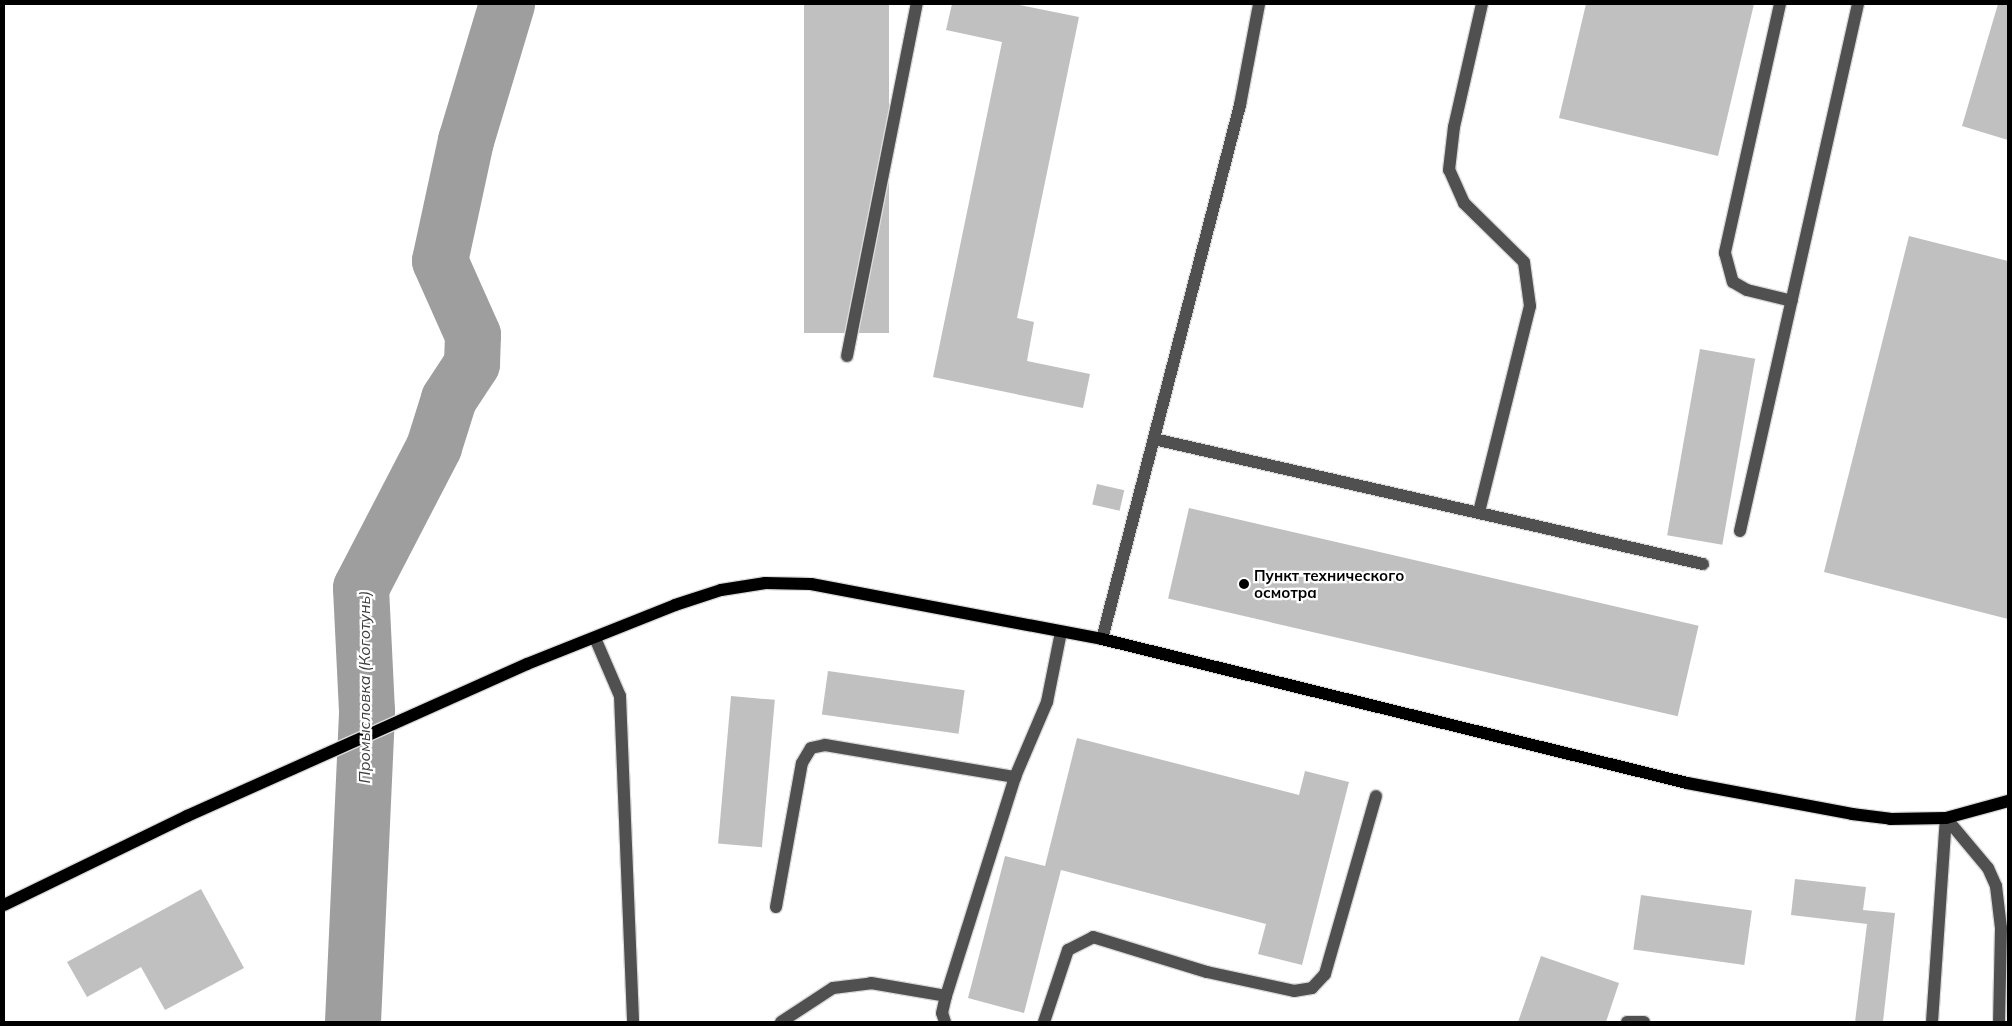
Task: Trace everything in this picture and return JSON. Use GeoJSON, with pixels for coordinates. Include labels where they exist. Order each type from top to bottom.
{"type":"FeatureCollection","features":[{"type":"Feature","properties":{"kind":"main road"},"geometry":{"type":"LineString","coordinates":[[4,905],[187,816],[527,664],[721,590],[765,583],[811,584],[1102,639],[1696,785],[1852,814],[1890,819],[1946,818],[2008,802]]}},
{"type":"Feature","properties":{"kind":"street"},"geometry":{"type":"LineString","coordinates":[[847,356],[917,4]]}},
{"type":"Feature","properties":{"kind":"street"},"geometry":{"type":"LineString","coordinates":[[1102,639],[1240,105],[1259,4]]}},
{"type":"Feature","properties":{"kind":"street"},"geometry":{"type":"LineString","coordinates":[[1479,512],[1530,306],[1524,262],[1464,203],[1449,170],[1454,127],[1482,4]]}},
{"type":"Feature","properties":{"kind":"street"},"geometry":{"type":"LineString","coordinates":[[1780,4],[1725,253],[1733,282],[1747,290],[1792,302]]}},
{"type":"Feature","properties":{"kind":"street"},"geometry":{"type":"LineString","coordinates":[[1740,531],[1858,4]]}},
{"type":"Feature","properties":{"kind":"street"},"geometry":{"type":"LineString","coordinates":[[1154,439],[1703,564]]}},
{"type":"Feature","properties":{"kind":"street"},"geometry":{"type":"LineString","coordinates":[[945,1022],[942,1013],[946,996],[1015,777],[1047,702],[1062,632]]}},
{"type":"Feature","properties":{"kind":"street"},"geometry":{"type":"LineString","coordinates":[[596,638],[620,696],[633,1022]]}},
{"type":"Feature","properties":{"kind":"street"},"geometry":{"type":"LineString","coordinates":[[776,907],[802,763],[810,748],[825,744],[1015,777]]}},
{"type":"Feature","properties":{"kind":"street"},"geometry":{"type":"LineString","coordinates":[[1044,1022],[1068,950],[1093,937],[1206,972],[1294,991],[1312,988],[1325,974],[1376,796]]}},
{"type":"Feature","properties":{"kind":"street"},"geometry":{"type":"LineString","coordinates":[[1946,818],[1988,868],[1996,886],[2005,965],[2000,1022]]}},
{"type":"Feature","properties":{"kind":"street"},"geometry":{"type":"LineString","coordinates":[[1932,1022],[1946,818]]}},
{"type":"Feature","properties":{"kind":"street"},"geometry":{"type":"LineString","coordinates":[[781,1022],[833,988],[871,983],[946,996]]}},
{"type":"Feature","properties":{"kind":"street"},"geometry":{"type":"LineString","coordinates":[[1627,1022],[1644,1022]]}},
{"type":"Feature","properties":{"kind":"building"},"geometry":{"type":"Polygon","coordinates":[[[804,4],[889,4],[889,333],[804,333],[804,4]]]}},
{"type":"Feature","properties":{"kind":"building"},"geometry":{"type":"Polygon","coordinates":[[[952,4],[1015,4],[1079,17],[1017,318],[1034,322],[1027,361],[1090,374],[1083,408],[933,377],[1002,42],[946,30],[952,4]]]}},
{"type":"Feature","properties":{"kind":"building"},"geometry":{"type":"Polygon","coordinates":[[[1586,4],[1754,4],[1718,156],[1559,118],[1586,4]]]}},
{"type":"Feature","properties":{"kind":"building"},"geometry":{"type":"Polygon","coordinates":[[[1998,4],[2008,4],[2008,140],[1962,126],[1998,4]]]}},
{"type":"Feature","properties":{"kind":"building"},"geometry":{"type":"Polygon","coordinates":[[[1909,236],[2008,261],[2008,619],[1824,572],[1909,236]]]}},
{"type":"Feature","properties":{"kind":"building"},"geometry":{"type":"Polygon","coordinates":[[[1700,349],[1755,359],[1722,545],[1667,535],[1700,349]]]}},
{"type":"Feature","properties":{"kind":"building"},"geometry":{"type":"Polygon","coordinates":[[[1097,484],[1124,490],[1120,511],[1092,504],[1097,484]]]}},
{"type":"Feature","properties":{"kind":"building"},"geometry":{"type":"Polygon","coordinates":[[[1189,508],[1699,626],[1678,716],[1168,599],[1189,508]]]}},
{"type":"Feature","properties":{"kind":"building"},"geometry":{"type":"Polygon","coordinates":[[[828,671],[965,690],[959,734],[822,715],[828,671]]]}},
{"type":"Feature","properties":{"kind":"building"},"geometry":{"type":"Polygon","coordinates":[[[731,696],[775,700],[762,847],[718,843],[731,696]]]}},
{"type":"Feature","properties":{"kind":"building"},"geometry":{"type":"Polygon","coordinates":[[[1077,738],[1299,795],[1305,771],[1349,782],[1302,965],[1258,954],[1266,924],[1061,870],[1024,1013],[968,998],[1005,856],[1045,866],[1077,738]]]}},
{"type":"Feature","properties":{"kind":"building"},"geometry":{"type":"Polygon","coordinates":[[[1795,879],[1866,887],[1863,910],[1895,913],[1883,1022],[1855,1022],[1867,924],[1791,915],[1795,879]]]}},
{"type":"Feature","properties":{"kind":"building"},"geometry":{"type":"Polygon","coordinates":[[[201,889],[244,968],[165,1010],[141,967],[87,997],[67,962],[201,889]]]}},
{"type":"Feature","properties":{"kind":"building"},"geometry":{"type":"Polygon","coordinates":[[[1641,895],[1752,911],[1744,965],[1633,949],[1641,895]]]}},
{"type":"Feature","properties":{"kind":"building"},"geometry":{"type":"Polygon","coordinates":[[[1541,956],[1619,983],[1606,1022],[1518,1022],[1541,956]]]}},
{"type":"Feature","properties":{"kind":"waterway","name":"Промысловка (Коготунь)"},"geometry":{"type":"LineString","coordinates":[[353,1022],[367,711],[361,588],[434,447],[449,399],[472,364],[473,335],[440,261],[466,141],[507,4]]}},
{"type":"Feature","properties":{"kind":"place","name":"Пункт технического осмотра"},"geometry":{"type":"Point","coordinates":[1244,584]}}]}
